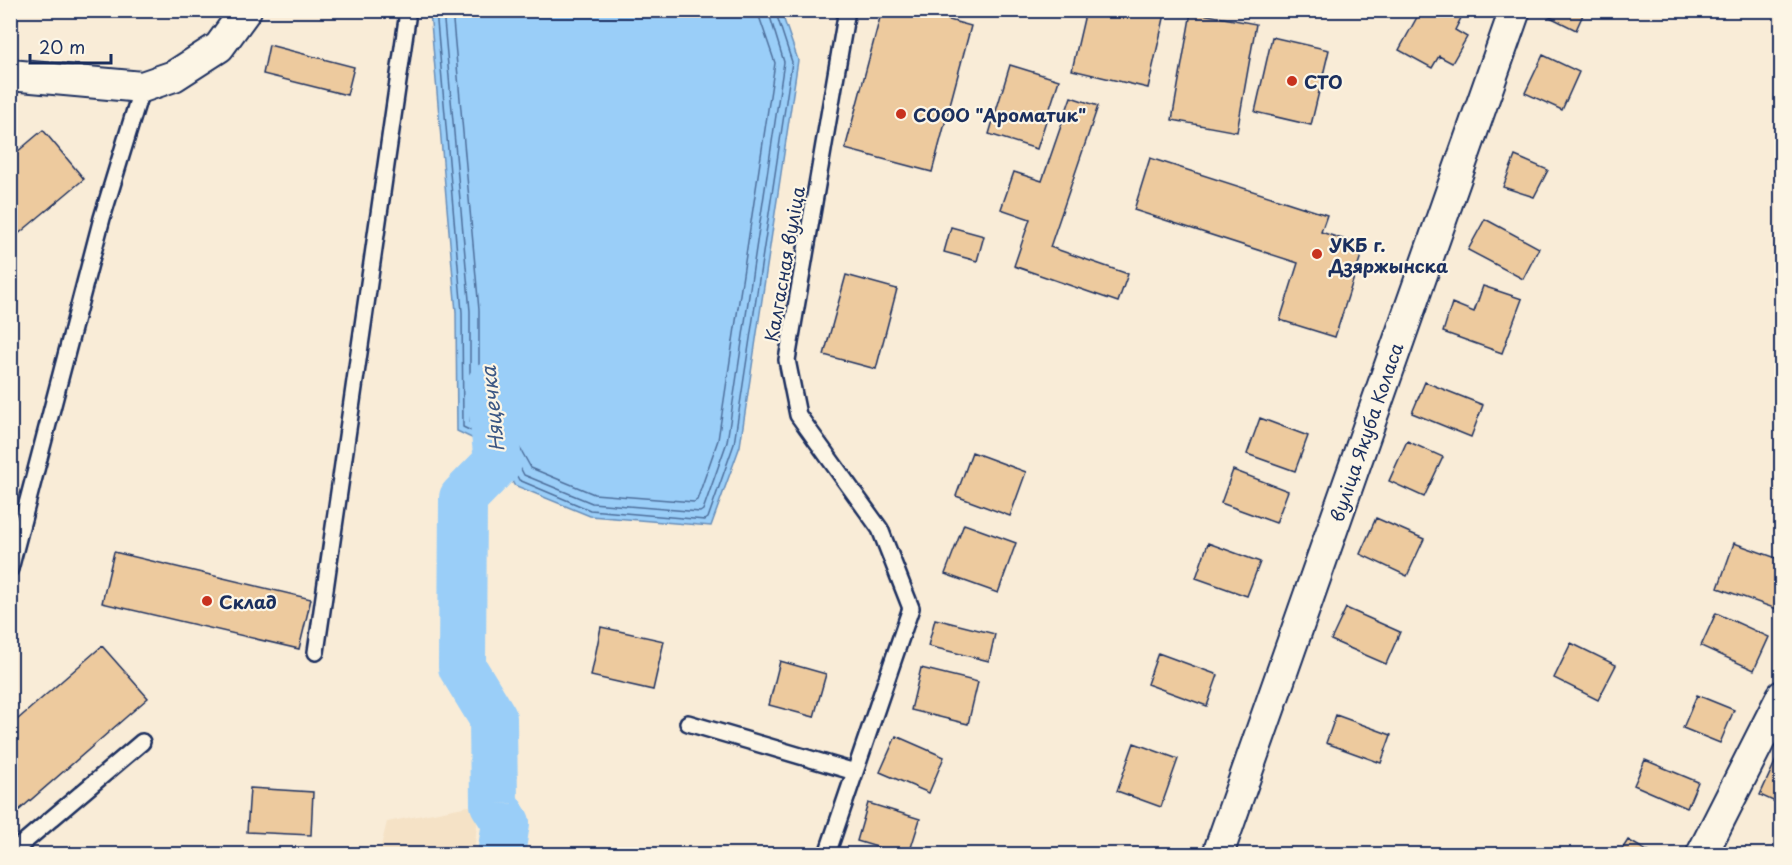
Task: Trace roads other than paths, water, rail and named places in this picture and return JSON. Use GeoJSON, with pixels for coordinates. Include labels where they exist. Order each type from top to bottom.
{"type":"FeatureCollection","features":[{"type":"Feature","properties":{"kind":"street"},"geometry":{"type":"LineString","coordinates":[[10,75],[142,87],[174,76],[219,47],[246,10]]}},
{"type":"Feature","properties":{"kind":"street","name":"вуліца Якуба Коласа"},"geometry":{"type":"LineString","coordinates":[[1218,855],[1515,10]]}},
{"type":"Feature","properties":{"kind":"street"},"geometry":{"type":"LineString","coordinates":[[1702,855],[1782,696]]}},
{"type":"Feature","properties":{"kind":"lane"},"geometry":{"type":"LineString","coordinates":[[316,652],[407,19],[405,10]]}},
{"type":"Feature","properties":{"kind":"lane","name":"Калгасная вуліца"},"geometry":{"type":"LineString","coordinates":[[827,855],[911,608],[880,529],[798,415],[787,360],[848,10]]}},
{"type":"Feature","properties":{"kind":"lane"},"geometry":{"type":"LineString","coordinates":[[10,569],[102,218],[142,87]]}},
{"type":"Feature","properties":{"kind":"lane"},"geometry":{"type":"LineString","coordinates":[[688,723],[855,772]]}},
{"type":"Feature","properties":{"kind":"lane"},"geometry":{"type":"LineString","coordinates":[[10,854],[142,742]]}},
{"type":"Feature","properties":{"kind":"water"},"geometry":{"type":"Polygon","coordinates":[[[430,11],[781,11],[798,60],[740,446],[711,526],[590,516],[514,485],[497,450],[457,431],[456,312],[430,11]]]}},
{"type":"Feature","properties":{"kind":"waterway","name":"Няцечка"},"geometry":{"type":"LineString","coordinates":[[490,386],[498,462],[463,498],[462,667],[493,718],[494,804],[506,823],[501,854]]}},
{"type":"Feature","properties":{"kind":"place","name":"СТО"},"geometry":{"type":"Point","coordinates":[1292,81]}},
{"type":"Feature","properties":{"kind":"place","name":"СООО \"Ароматик\""},"geometry":{"type":"Point","coordinates":[901,114]}},
{"type":"Feature","properties":{"kind":"place","name":"УКБ г. Дзяржынска"},"geometry":{"type":"Point","coordinates":[1317,254]}},
{"type":"Feature","properties":{"kind":"place","name":"Склад"},"geometry":{"type":"Point","coordinates":[207,601]}}]}
